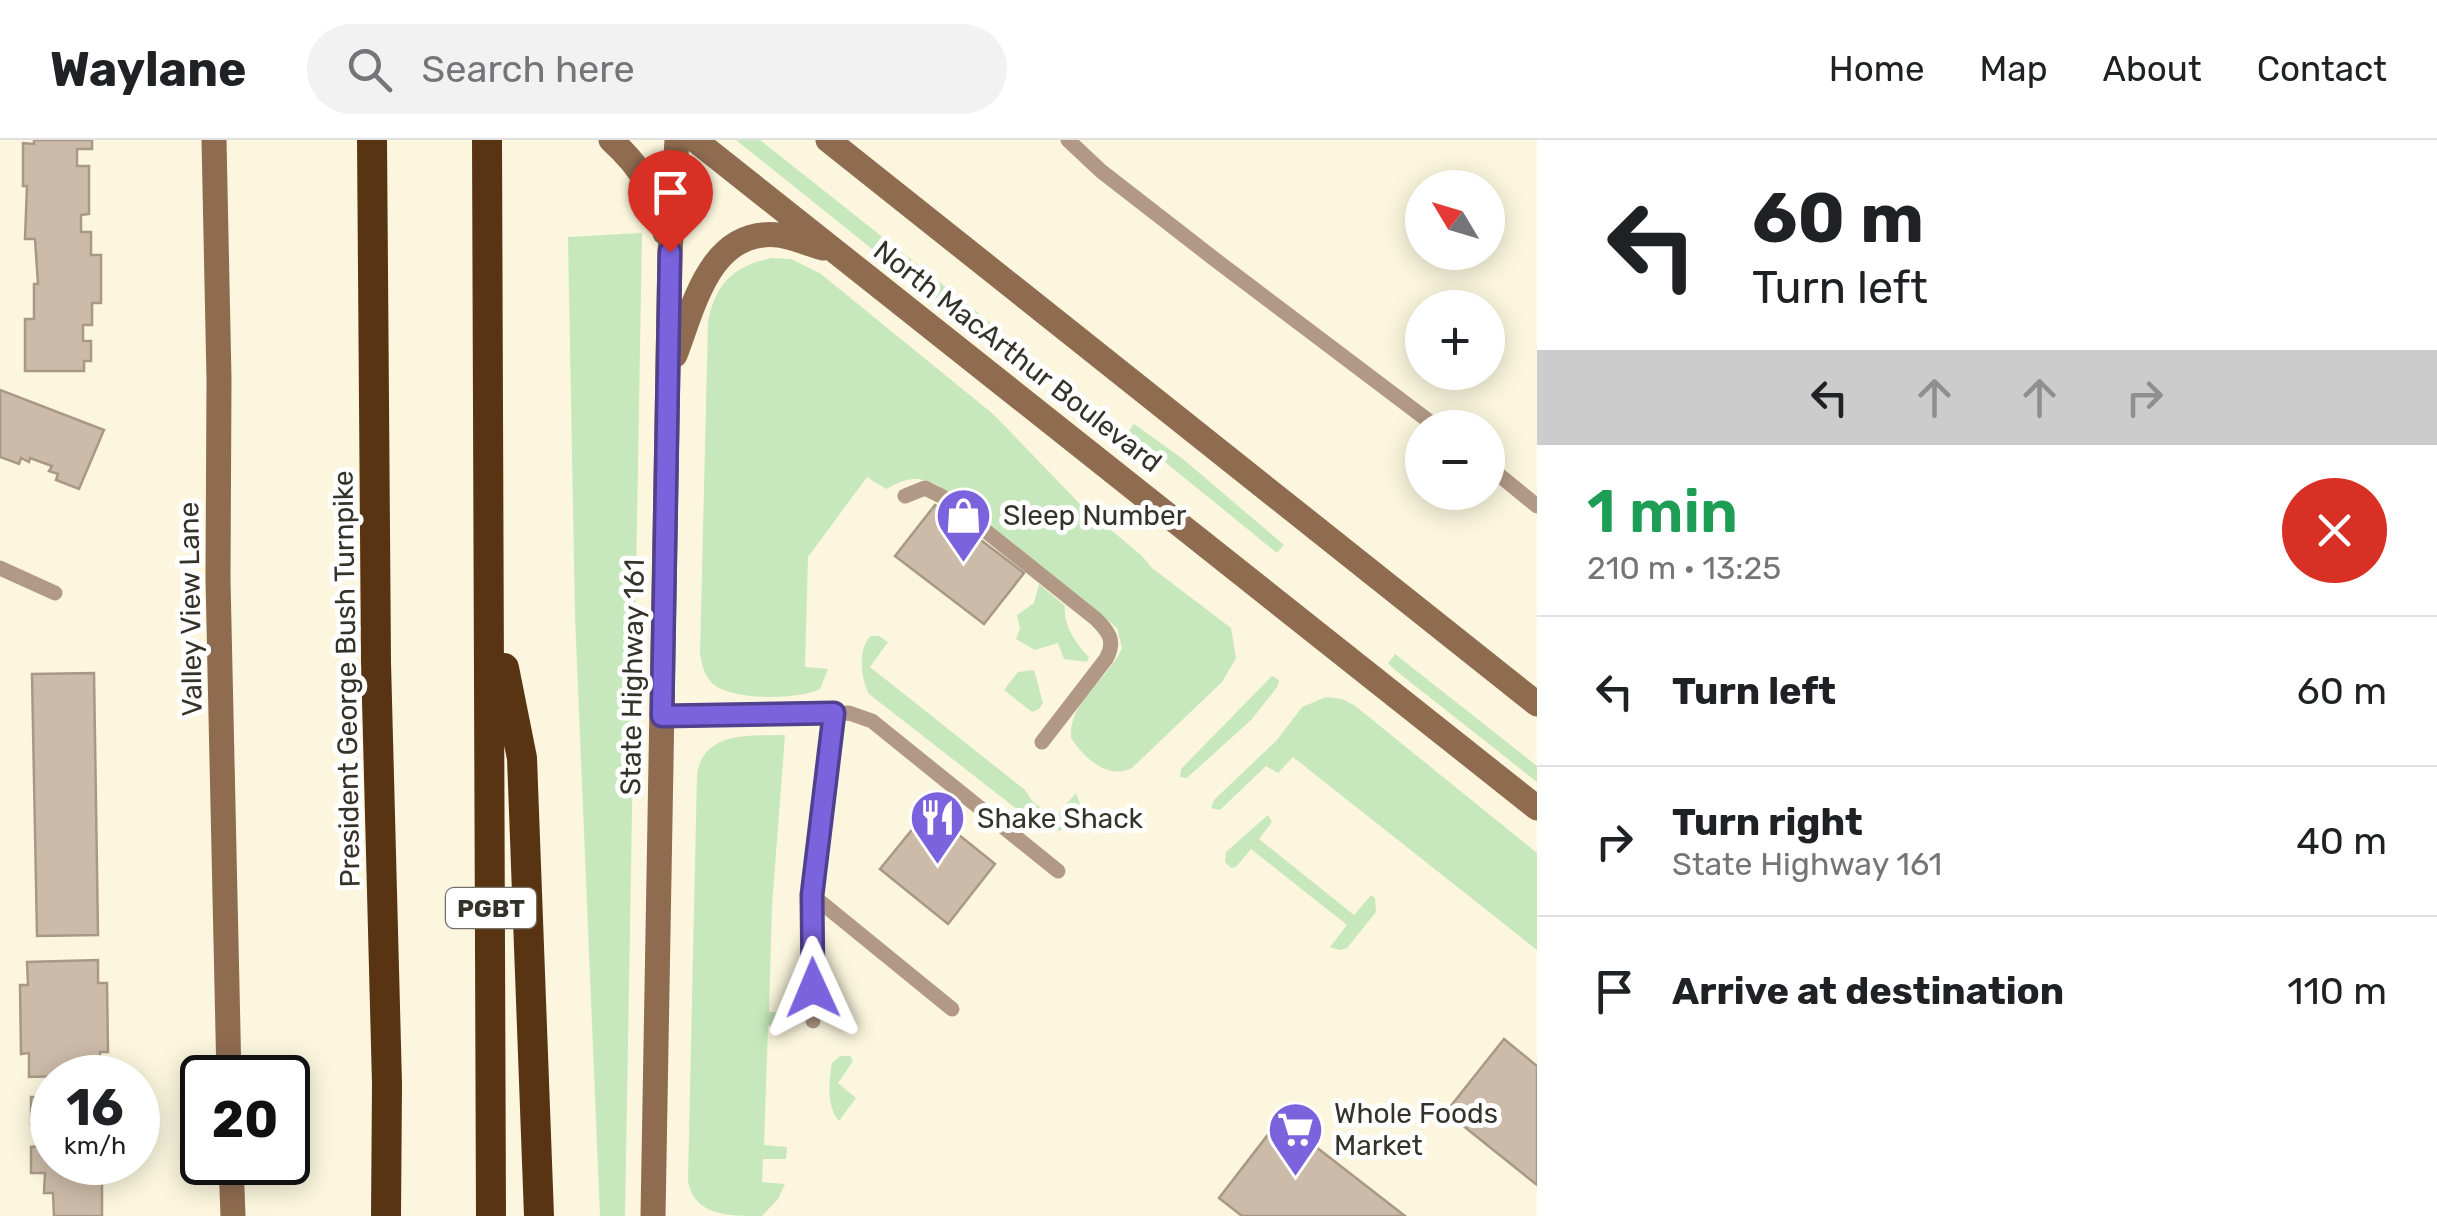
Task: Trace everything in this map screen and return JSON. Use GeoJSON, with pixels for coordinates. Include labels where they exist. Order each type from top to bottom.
{"type":"FeatureCollection","features":[{"type":"Feature","properties":{"kind":"highway","name":"President George Bush Turnpike"},"geometry":{"type":"LineString","coordinates":[[372,140],[386,1216]]}},
{"type":"Feature","properties":{"kind":"highway","name":"PGBT"},"geometry":{"type":"LineString","coordinates":[[487,140],[491,1216]]}},
{"type":"Feature","properties":{"kind":"highway"},"geometry":{"type":"LineString","coordinates":[[490,601],[522,758],[539,1216]]}},
{"type":"Feature","properties":{"kind":"highway"},"geometry":{"type":"LineString","coordinates":[[371,1216],[387,1084]]}},
{"type":"Feature","properties":{"kind":"main road","name":"Valley View Lane"},"geometry":{"type":"LineString","coordinates":[[214,140],[228,1055]]}},
{"type":"Feature","properties":{"kind":"main road"},"geometry":{"type":"LineString","coordinates":[[611,140],[636,163],[656,202],[670,252]]}},
{"type":"Feature","properties":{"kind":"main road","name":"State Highway 161"},"geometry":{"type":"LineString","coordinates":[[653,1216],[670,252],[677,140]]}},
{"type":"Feature","properties":{"kind":"main road","name":"North MacArthur Boulevard"},"geometry":{"type":"LineString","coordinates":[[695,140],[1537,808]]}},
{"type":"Feature","properties":{"kind":"main road","name":"North MacArthur Boulevard"},"geometry":{"type":"LineString","coordinates":[[828,140],[1537,704]]}},
{"type":"Feature","properties":{"kind":"main road"},"geometry":{"type":"LineString","coordinates":[[668,374],[712,265],[726,248],[744,240],[776,235],[838,252]]}},
{"type":"Feature","properties":{"kind":"main road"},"geometry":{"type":"LineString","coordinates":[[231,1185],[232,1216]]}},
{"type":"Feature","properties":{"kind":"lane"},"geometry":{"type":"LineString","coordinates":[[1068,140],[1213,258],[1414,410]]}},
{"type":"Feature","properties":{"kind":"lane"},"geometry":{"type":"LineString","coordinates":[[1505,480],[1537,506]]}},
{"type":"Feature","properties":{"kind":"lane"},"geometry":{"type":"LineString","coordinates":[[904,496],[926,488],[943,497],[1096,619],[1111,636],[1112,648],[1106,658],[1042,742]]}},
{"type":"Feature","properties":{"kind":"lane"},"geometry":{"type":"LineString","coordinates":[[0,568],[55,593]]}},
{"type":"Feature","properties":{"kind":"lane"},"geometry":{"type":"LineString","coordinates":[[813,1021],[812,895],[834,713]]}},
{"type":"Feature","properties":{"kind":"lane"},"geometry":{"type":"LineString","coordinates":[[662,716],[848,713],[872,722],[1058,871]]}},
{"type":"Feature","properties":{"kind":"lane"},"geometry":{"type":"LineString","coordinates":[[812,895],[952,1009]]}},
{"type":"Feature","properties":{"kind":"green space"},"geometry":{"type":"Polygon","coordinates":[[[736,140],[760,140],[991,323],[984,332],[922,289],[736,140]]]}},
{"type":"Feature","properties":{"kind":"green space"},"geometry":{"type":"Polygon","coordinates":[[[642,233],[625,1216],[600,1216],[575,616],[568,237],[642,233]]]}},
{"type":"Feature","properties":{"kind":"green space"},"geometry":{"type":"Polygon","coordinates":[[[772,258],[791,259],[821,274],[993,414],[1080,504],[1152,568],[1231,628],[1236,658],[1222,682],[1132,768],[1114,771],[1097,765],[1071,738],[1082,702],[1122,648],[1117,628],[939,486],[924,480],[906,480],[886,489],[867,477],[808,557],[805,667],[828,669],[820,689],[797,695],[749,696],[721,689],[709,680],[700,654],[708,323],[715,298],[728,279],[747,266],[772,258]]]}},
{"type":"Feature","properties":{"kind":"green space"},"geometry":{"type":"Polygon","coordinates":[[[1134,424],[1183,459],[1284,545],[1277,553],[1128,432],[1134,424]]]}},
{"type":"Feature","properties":{"kind":"green space"},"geometry":{"type":"Polygon","coordinates":[[[1039,584],[1065,606],[1068,627],[1089,657],[1087,662],[1064,659],[1058,643],[1035,650],[1016,639],[1020,628],[1017,615],[1034,603],[1039,584]]]}},
{"type":"Feature","properties":{"kind":"green space"},"geometry":{"type":"Polygon","coordinates":[[[871,636],[888,642],[870,667],[1025,790],[1051,816],[1055,817],[1076,793],[1080,804],[1076,821],[1059,830],[1040,827],[869,694],[862,664],[871,636]]]}},
{"type":"Feature","properties":{"kind":"green space"},"geometry":{"type":"Polygon","coordinates":[[[1395,654],[1537,766],[1537,782],[1395,670],[1388,663],[1395,654]]]}},
{"type":"Feature","properties":{"kind":"green space"},"geometry":{"type":"Polygon","coordinates":[[[1034,670],[1043,703],[1032,712],[1004,690],[1018,672],[1034,670]]]}},
{"type":"Feature","properties":{"kind":"green space"},"geometry":{"type":"Polygon","coordinates":[[[1272,676],[1279,680],[1278,686],[1252,719],[1187,778],[1180,777],[1181,769],[1272,676]]]}},
{"type":"Feature","properties":{"kind":"green space"},"geometry":{"type":"Polygon","coordinates":[[[1326,697],[1354,705],[1537,853],[1537,950],[1293,757],[1278,773],[1266,766],[1220,810],[1211,808],[1214,800],[1277,740],[1302,707],[1326,697]]]}},
{"type":"Feature","properties":{"kind":"green space"},"geometry":{"type":"Polygon","coordinates":[[[785,735],[772,905],[769,1012],[792,1013],[794,1023],[768,1026],[764,1145],[787,1147],[786,1159],[763,1159],[762,1182],[785,1184],[778,1199],[762,1216],[726,1214],[697,1201],[688,1181],[697,774],[701,760],[719,743],[744,736],[785,735]]]}},
{"type":"Feature","properties":{"kind":"green space"},"geometry":{"type":"Polygon","coordinates":[[[1268,815],[1272,822],[1259,839],[1354,915],[1371,895],[1375,898],[1376,912],[1347,948],[1330,947],[1347,925],[1251,849],[1236,867],[1225,862],[1226,852],[1268,815]]]}},
{"type":"Feature","properties":{"kind":"green space"},"geometry":{"type":"Polygon","coordinates":[[[840,1056],[850,1056],[853,1061],[838,1083],[856,1098],[839,1121],[830,1101],[829,1085],[832,1063],[840,1056]]]}},
{"type":"Feature","properties":{"kind":"building"},"geometry":{"type":"Polygon","coordinates":[[[34,140],[92,140],[92,149],[77,149],[77,166],[89,166],[89,214],[81,215],[81,232],[91,232],[91,255],[101,255],[101,303],[92,303],[92,325],[83,325],[83,341],[91,341],[91,361],[84,361],[84,371],[25,371],[25,319],[34,319],[34,284],[38,284],[35,239],[25,239],[27,186],[23,186],[23,143],[34,144],[34,140]]]}},
{"type":"Feature","properties":{"kind":"building"},"geometry":{"type":"Polygon","coordinates":[[[0,390],[104,430],[79,489],[56,480],[58,474],[49,471],[52,466],[30,458],[29,462],[21,458],[19,464],[0,457],[0,390]]]}},
{"type":"Feature","properties":{"kind":"building"},"geometry":{"type":"Polygon","coordinates":[[[935,505],[1024,573],[984,624],[895,556],[935,505]]]}},
{"type":"Feature","properties":{"kind":"building"},"geometry":{"type":"Polygon","coordinates":[[[94,673],[98,935],[37,936],[32,674],[94,673]]]}},
{"type":"Feature","properties":{"kind":"building","name":"Shake Shack"},"geometry":{"type":"Polygon","coordinates":[[[928,810],[995,864],[948,924],[880,869],[928,810]]]}},
{"type":"Feature","properties":{"kind":"building"},"geometry":{"type":"Polygon","coordinates":[[[98,960],[98,983],[107,983],[108,1052],[30,1055],[29,1077],[29,1053],[21,1054],[20,985],[28,985],[27,962],[98,960]]]}},
{"type":"Feature","properties":{"kind":"building"},"geometry":{"type":"Polygon","coordinates":[[[1504,1039],[1537,1066],[1537,1185],[1446,1112],[1504,1039]]]}},
{"type":"Feature","properties":{"kind":"building","name":"Whole Foods Market"},"geometry":{"type":"Polygon","coordinates":[[[1280,1119],[1405,1216],[1242,1216],[1219,1198],[1280,1119]]]}},
{"type":"Feature","properties":{"kind":"building"},"geometry":{"type":"Polygon","coordinates":[[[44,1185],[102,1185],[102,1216],[54,1216],[53,1193],[44,1193],[44,1185]]]}},
{"type":"Feature","properties":{"kind":"place","name":"Sleep Number"},"geometry":{"type":"Point","coordinates":[964,564]}},
{"type":"Feature","properties":{"kind":"place","name":"Shake Shack"},"geometry":{"type":"Point","coordinates":[938,867]}},
{"type":"Feature","properties":{"kind":"place","name":"Whole Foods Market"},"geometry":{"type":"Point","coordinates":[1295,1178]}},
{"type":"Feature","properties":{"kind":"route"},"geometry":{"type":"LineString","coordinates":[[670,252],[662,716],[834,713],[812,895],[813,988]]}}]}
